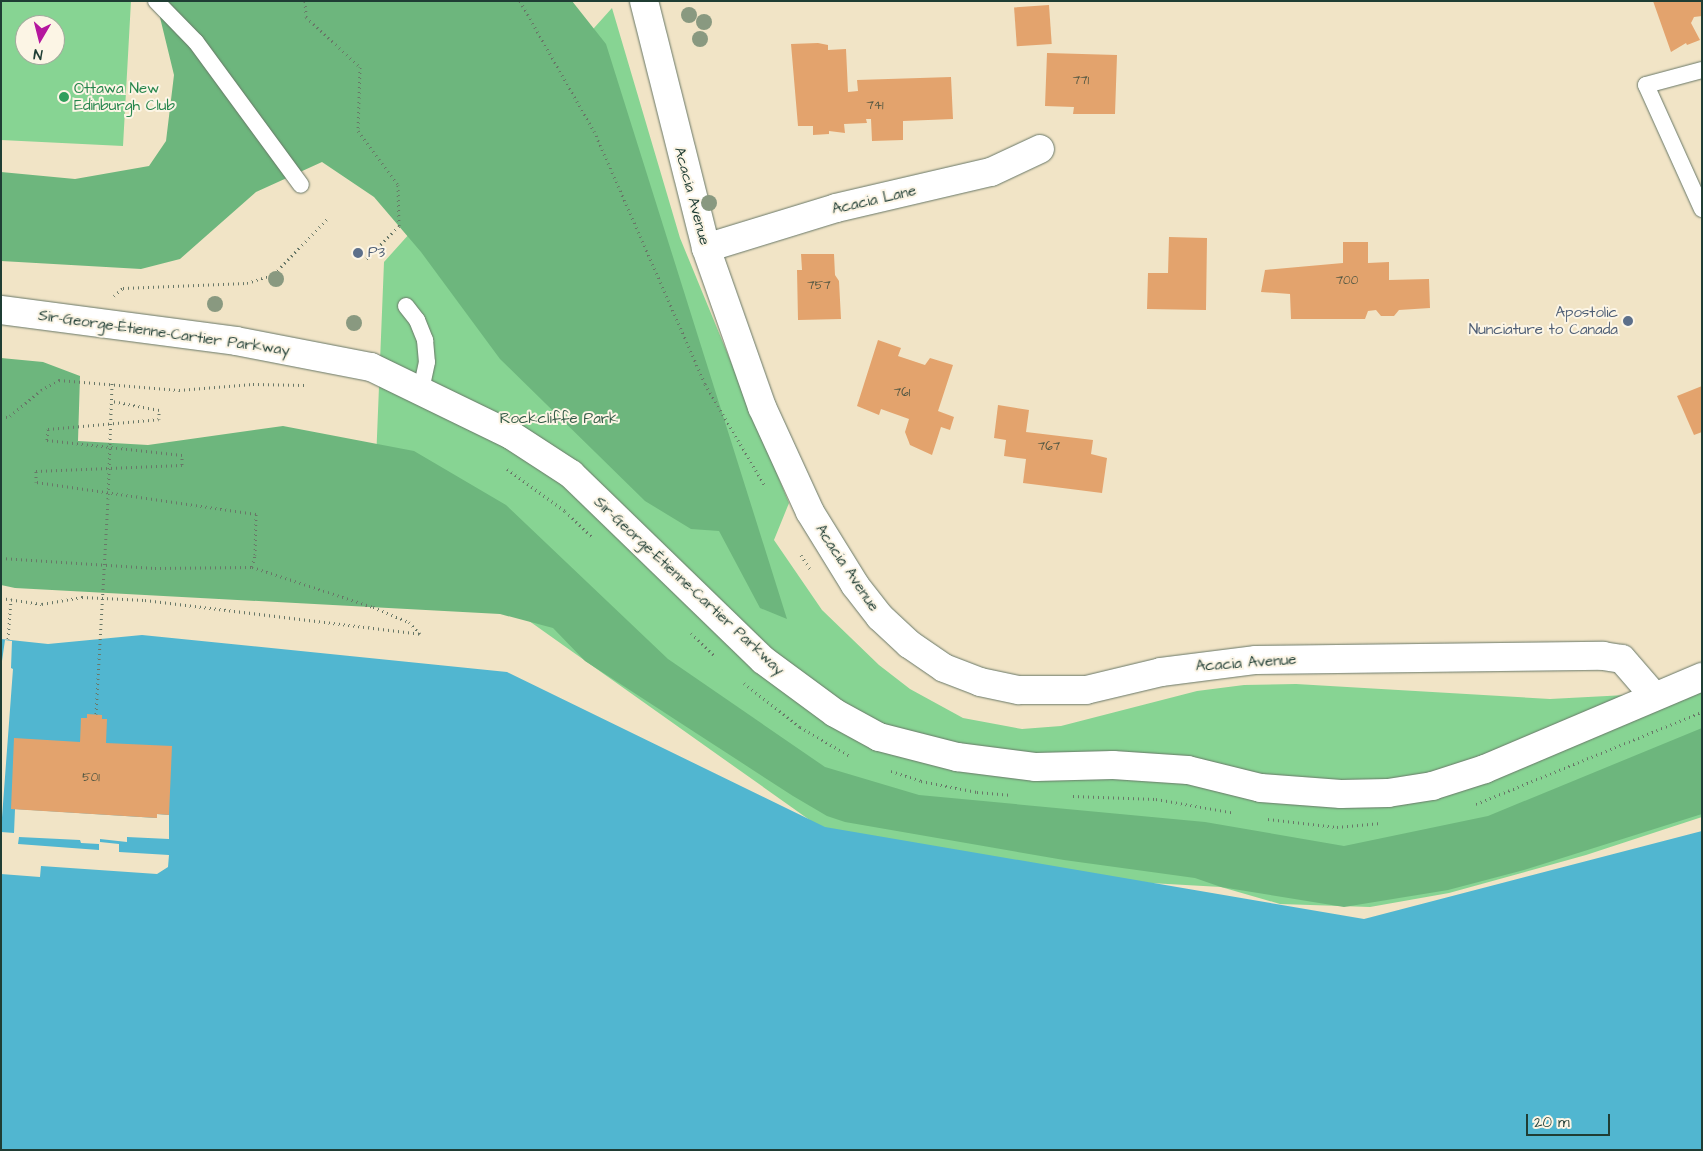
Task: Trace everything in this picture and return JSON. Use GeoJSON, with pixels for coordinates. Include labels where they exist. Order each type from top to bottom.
{"type":"FeatureCollection","features":[{"type":"Feature","properties":{"kind":"main road","name":"Acacia Avenue"},"geometry":{"type":"LineString","coordinates":[[644,1],[706,248],[762,406],[810,512],[855,585],[880,617],[909,644],[944,668],[980,682],[1019,690],[1060,692],[1117,684],[1169,671],[1256,660],[1603,656],[1622,659],[1654,696]]}},
{"type":"Feature","properties":{"kind":"main road","name":"Acacia Lane"},"geometry":{"type":"LineString","coordinates":[[706,248],[836,208],[992,172],[1040,149]]}},
{"type":"Feature","properties":{"kind":"main road","name":"Sir-George-Étienne-Cartier Parkway"},"geometry":{"type":"LineString","coordinates":[[1,310],[236,341],[371,367],[511,435],[571,474],[763,660],[835,713],[879,737],[957,757],[1036,766],[1113,765],[1188,770],[1261,788],[1341,794],[1388,792],[1432,786],[1485,769],[1702,677]]}},
{"type":"Feature","properties":{"kind":"lane"},"geometry":{"type":"LineString","coordinates":[[156,1],[196,42],[301,185]]}},
{"type":"Feature","properties":{"kind":"lane"},"geometry":{"type":"LineString","coordinates":[[1702,70],[1646,85],[1702,209]]}},
{"type":"Feature","properties":{"kind":"lane"},"geometry":{"type":"LineString","coordinates":[[406,306],[417,320],[424,340],[427,362],[421,391]]}},
{"type":"Feature","properties":{"kind":"path"},"geometry":{"type":"LineString","coordinates":[[305,1],[306,17],[360,67],[358,131],[398,185],[399,226],[366,260]]}},
{"type":"Feature","properties":{"kind":"path"},"geometry":{"type":"LineString","coordinates":[[114,296],[123,288],[247,283],[274,274],[328,218]]}},
{"type":"Feature","properties":{"kind":"path"},"geometry":{"type":"LineString","coordinates":[[1,418],[10,416],[42,390],[59,380],[112,382],[109,490],[96,714]]}},
{"type":"Feature","properties":{"kind":"path"},"geometry":{"type":"LineString","coordinates":[[112,401],[159,410],[159,419],[48,429],[47,440],[182,455],[182,465],[36,471],[36,482],[109,490],[256,514],[256,555],[252,567]]}},
{"type":"Feature","properties":{"kind":"path"},"geometry":{"type":"LineString","coordinates":[[1,558],[155,568],[252,567],[373,607],[409,622],[420,634],[145,600],[82,597],[42,604],[1,598]]}},
{"type":"Feature","properties":{"kind":"path"},"geometry":{"type":"LineString","coordinates":[[8,639],[11,600]]}},
{"type":"Feature","properties":{"kind":"green space","name":"Ottawa New Edinburgh Club"},"geometry":{"type":"Polygon","coordinates":[[[1,1],[131,1],[123,146],[1,140],[1,1]]]}},
{"type":"Feature","properties":{"kind":"green space"},"geometry":{"type":"Polygon","coordinates":[[[156,1],[572,1],[606,44],[787,619],[760,608],[719,531],[691,529],[645,501],[500,359],[421,252],[374,197],[322,162],[256,192],[180,259],[141,269],[1,261],[1,172],[75,179],[149,166],[166,141],[174,75],[156,1]]]}},
{"type":"Feature","properties":{"kind":"green space","name":"Rockcliffe Park"},"geometry":{"type":"Polygon","coordinates":[[[612,8],[680,238],[789,503],[774,540],[822,610],[879,665],[910,689],[963,718],[1022,729],[1061,726],[1197,691],[1244,685],[1296,684],[1550,699],[1702,691],[1702,817],[1586,855],[1449,893],[1370,907],[1280,904],[1221,887],[1150,883],[828,833],[374,511],[384,262],[612,8]]]}},
{"type":"Feature","properties":{"kind":"green space"},"geometry":{"type":"Polygon","coordinates":[[[1,358],[43,362],[80,376],[78,441],[148,445],[283,426],[414,451],[506,505],[668,659],[825,767],[919,795],[1205,822],[1344,846],[1488,816],[1702,728],[1702,814],[1524,870],[1448,890],[1344,907],[1221,887],[1195,878],[1064,860],[845,822],[827,816],[793,796],[585,661],[553,628],[500,614],[15,588],[1,585],[1,358]]]}},
{"type":"Feature","properties":{"kind":"water"},"geometry":{"type":"Polygon","coordinates":[[[142,635],[507,672],[825,827],[1364,919],[1702,831],[1702,1150],[1,1150],[1,639],[48,644],[142,635]]]}},
{"type":"Feature","properties":{"kind":"pier"},"geometry":{"type":"Polygon","coordinates":[[[5,640],[12,641],[11,668],[13,669],[1,831],[1,668],[5,640]]]}},
{"type":"Feature","properties":{"kind":"pier"},"geometry":{"type":"Polygon","coordinates":[[[15,809],[157,818],[157,814],[169,815],[169,839],[127,837],[127,842],[100,839],[100,842],[119,844],[119,852],[169,855],[168,867],[157,874],[41,866],[40,877],[1,874],[1,832],[14,833],[15,809]],[[19,837],[18,844],[99,850],[99,844],[81,843],[80,840],[19,837]]]}},
{"type":"Feature","properties":{"kind":"building"},"geometry":{"type":"Polygon","coordinates":[[[1653,1],[1702,1],[1702,16],[1694,17],[1691,23],[1700,40],[1687,45],[1686,43],[1671,52],[1653,1]]]}},
{"type":"Feature","properties":{"kind":"building"},"geometry":{"type":"Polygon","coordinates":[[[1049,5],[1052,44],[1017,46],[1014,7],[1049,5]]]}},
{"type":"Feature","properties":{"kind":"building"},"geometry":{"type":"Polygon","coordinates":[[[818,43],[828,45],[828,50],[846,49],[848,92],[858,91],[857,80],[951,77],[953,119],[903,121],[903,140],[872,141],[871,119],[866,119],[867,123],[844,124],[845,133],[829,131],[829,134],[813,135],[813,126],[798,126],[791,44],[818,43]]]}},
{"type":"Feature","properties":{"kind":"building"},"geometry":{"type":"Polygon","coordinates":[[[1047,53],[1117,55],[1115,114],[1073,114],[1074,107],[1045,106],[1047,53]]]}},
{"type":"Feature","properties":{"kind":"building"},"geometry":{"type":"Polygon","coordinates":[[[1169,237],[1207,238],[1206,310],[1147,309],[1148,273],[1168,273],[1169,237]]]}},
{"type":"Feature","properties":{"kind":"building"},"geometry":{"type":"Polygon","coordinates":[[[1343,242],[1368,242],[1368,263],[1389,262],[1389,280],[1429,279],[1430,308],[1399,310],[1394,316],[1381,316],[1376,310],[1368,311],[1365,319],[1291,319],[1290,294],[1261,292],[1265,270],[1343,263],[1343,242]]]}},
{"type":"Feature","properties":{"kind":"building"},"geometry":{"type":"Polygon","coordinates":[[[801,254],[834,254],[835,275],[839,281],[841,319],[798,320],[797,270],[802,270],[801,254]]]}},
{"type":"Feature","properties":{"kind":"building"},"geometry":{"type":"Polygon","coordinates":[[[878,340],[901,348],[898,356],[925,365],[930,358],[953,365],[938,411],[954,417],[950,430],[941,427],[932,455],[910,445],[905,432],[909,419],[881,409],[879,415],[857,406],[878,340]]]}},
{"type":"Feature","properties":{"kind":"building"},"geometry":{"type":"Polygon","coordinates":[[[1702,386],[1702,432],[1694,435],[1677,396],[1702,386]]]}},
{"type":"Feature","properties":{"kind":"building"},"geometry":{"type":"Polygon","coordinates":[[[998,405],[1029,410],[1026,432],[1093,440],[1091,454],[1107,458],[1102,493],[1023,483],[1026,459],[1004,456],[1006,440],[994,438],[998,405]]]}},
{"type":"Feature","properties":{"kind":"building"},"geometry":{"type":"Polygon","coordinates":[[[87,714],[102,715],[102,719],[107,719],[106,743],[172,746],[169,815],[157,814],[157,818],[11,809],[14,738],[80,742],[81,718],[87,718],[87,714]]]}},
{"type":"Feature","properties":{"kind":"place","name":"Ottawa New Edinburgh Club"},"geometry":{"type":"Point","coordinates":[64,97]}},
{"type":"Feature","properties":{"kind":"place","name":"P3"},"geometry":{"type":"Point","coordinates":[358,253]}},
{"type":"Feature","properties":{"kind":"place","name":"Apostolic Nunciature to Canada"},"geometry":{"type":"Point","coordinates":[1628,321]}}]}
